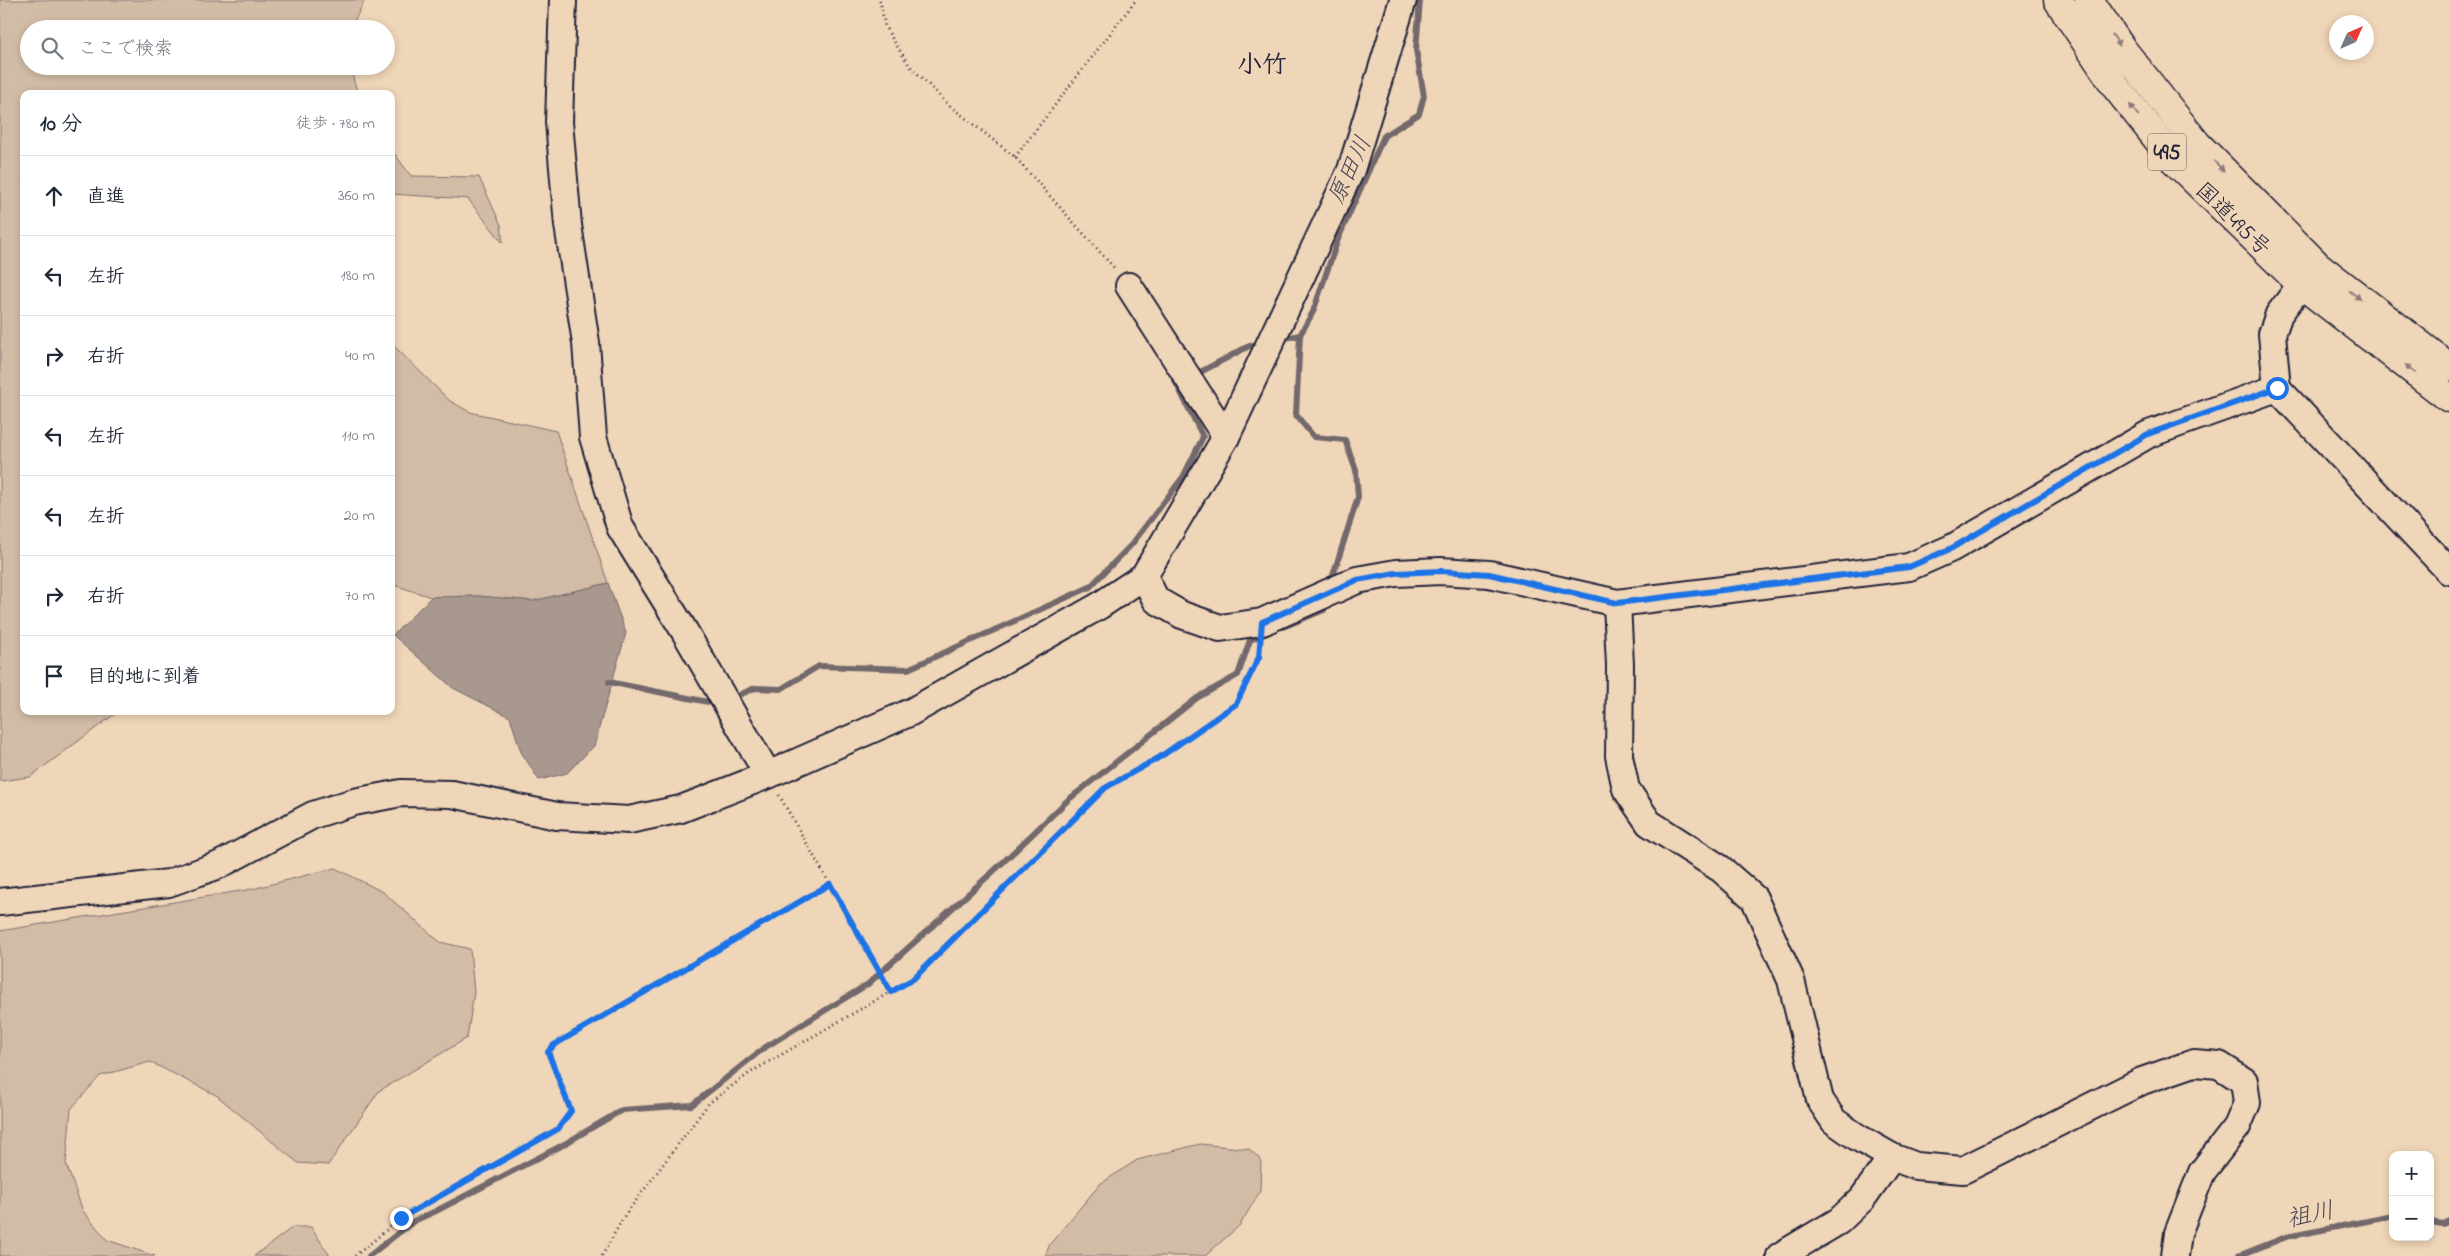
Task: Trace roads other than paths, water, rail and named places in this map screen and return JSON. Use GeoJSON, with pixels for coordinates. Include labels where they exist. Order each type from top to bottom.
{"type":"FeatureCollection","features":[{"type":"Feature","properties":{"kind":"highway","name":"国道495号"},"geometry":{"type":"LineString","coordinates":[[2058,0],[2067,17],[2116,87],[2174,161],[2309,274],[2449,398]]}},
{"type":"Feature","properties":{"kind":"highway","name":"国道495号"},"geometry":{"type":"LineString","coordinates":[[2089,0],[2122,49],[2197,144],[2309,274],[2449,367]]}},
{"type":"Feature","properties":{"kind":"street"},"geometry":{"type":"LineString","coordinates":[[563,0],[559,122],[568,225],[586,343],[593,437],[620,527],[685,632],[768,775]]}},
{"type":"Feature","properties":{"kind":"street"},"geometry":{"type":"LineString","coordinates":[[0,902],[169,883],[219,865],[313,815],[354,802],[401,793],[452,794],[557,816],[629,820],[681,809],[768,775],[911,712],[1099,606],[1144,576],[1226,437],[1351,170],[1403,0]]}},
{"type":"Feature","properties":{"kind":"street"},"geometry":{"type":"LineString","coordinates":[[2309,274],[2279,314],[2272,334],[2277,388],[2449,571]]}},
{"type":"Feature","properties":{"kind":"street"},"geometry":{"type":"LineString","coordinates":[[1129,286],[1226,437]]}},
{"type":"Feature","properties":{"kind":"street"},"geometry":{"type":"LineString","coordinates":[[1144,576],[1156,600],[1182,615],[1220,628],[1262,622],[1357,580],[1405,572],[1441,571],[1489,574],[1617,603],[1909,567],[1952,548],[2148,434],[2277,388]]}},
{"type":"Feature","properties":{"kind":"street"},"geometry":{"type":"LineString","coordinates":[[1617,603],[1620,665],[1619,756],[1626,789],[1648,823],[1721,868],[1754,898],[1791,980],[1820,1100],[1834,1120],[1856,1137],[1892,1157],[1916,1166],[1963,1170],[2142,1080],[2194,1063],[2219,1064],[2244,1081],[2247,1103],[2237,1127],[2202,1172],[2178,1233],[2175,1256]]}},
{"type":"Feature","properties":{"kind":"street"},"geometry":{"type":"LineString","coordinates":[[1780,1256],[1839,1222],[1862,1199],[1892,1157]]}},
{"type":"Feature","properties":{"kind":"waterway","name":"原田川"},"geometry":{"type":"LineString","coordinates":[[1330,585],[1358,497],[1356,470],[1345,440],[1314,437],[1296,415],[1300,335],[1313,312],[1338,239],[1384,136],[1419,114],[1424,96],[1416,50],[1420,0]]}},
{"type":"Feature","properties":{"kind":"waterway"},"geometry":{"type":"LineString","coordinates":[[1280,339],[1300,335]]}},
{"type":"Feature","properties":{"kind":"waterway"},"geometry":{"type":"LineString","coordinates":[[1193,376],[1249,346],[1263,343]]}},
{"type":"Feature","properties":{"kind":"waterway"},"geometry":{"type":"LineString","coordinates":[[730,699],[755,688],[781,689],[819,666],[908,669],[1090,587],[1132,544],[1183,477],[1203,437],[1176,383],[1184,380]]}},
{"type":"Feature","properties":{"kind":"waterway"},"geometry":{"type":"LineString","coordinates":[[1283,627],[1324,610],[1326,602]]}},
{"type":"Feature","properties":{"kind":"waterway"},"geometry":{"type":"LineString","coordinates":[[369,1256],[414,1221],[561,1146],[622,1110],[692,1105],[764,1048],[868,984],[997,868],[1068,800],[1197,698],[1238,675],[1250,640],[1270,632]]}},
{"type":"Feature","properties":{"kind":"waterway"},"geometry":{"type":"LineString","coordinates":[[609,682],[718,704]]}},
{"type":"Feature","properties":{"kind":"waterway","name":"祖川"},"geometry":{"type":"LineString","coordinates":[[2238,1256],[2286,1237],[2389,1217]]}},
{"type":"Feature","properties":{"kind":"waterway","name":"祖川"},"geometry":{"type":"LineString","coordinates":[[2434,1223],[2443,1224],[2449,1221]]}},
{"type":"Feature","properties":{"kind":"district","name":"小竹"},"geometry":{"type":"Point","coordinates":[1262,63]}}]}
